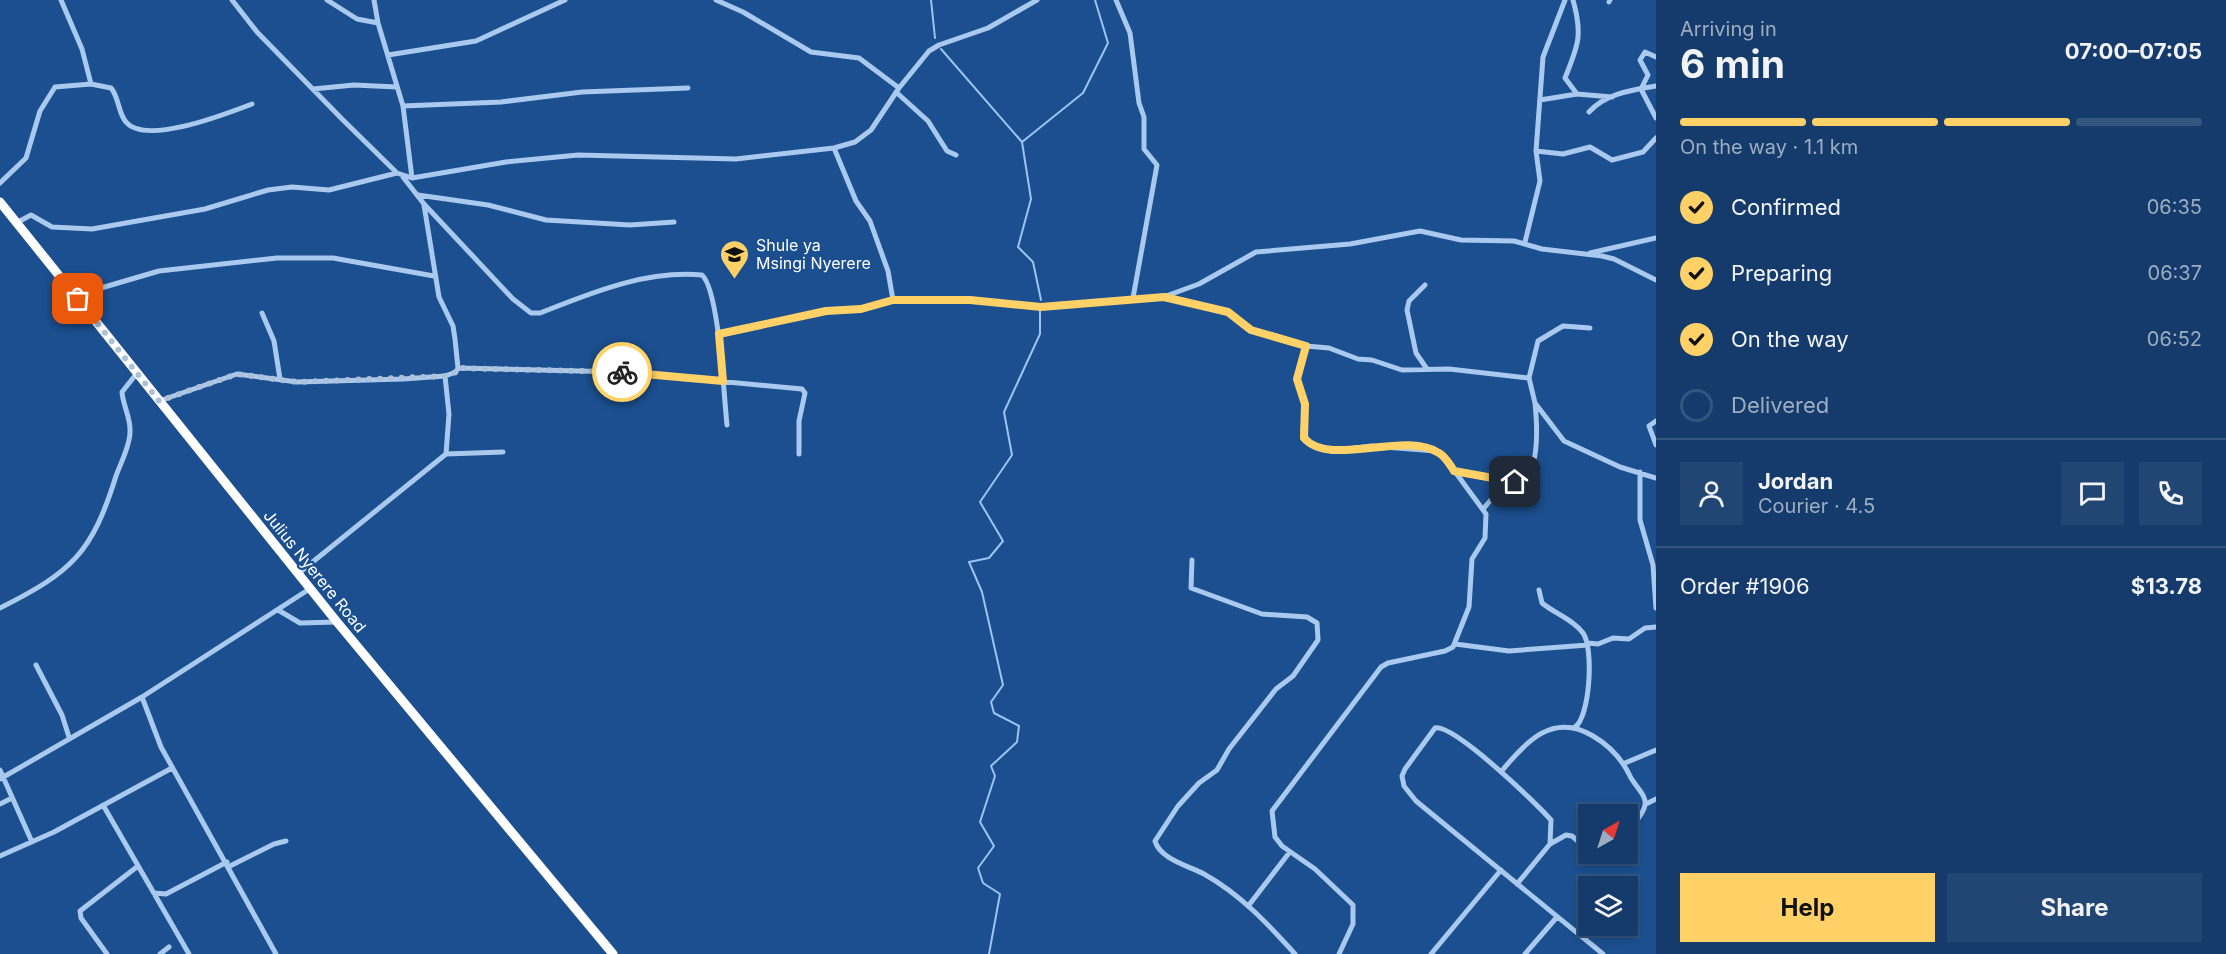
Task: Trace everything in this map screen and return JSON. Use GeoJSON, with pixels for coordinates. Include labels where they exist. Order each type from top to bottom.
{"type":"FeatureCollection","features":[{"type":"Feature","properties":{"kind":"highway","name":"Julius Nyerere Road"},"geometry":{"type":"LineString","coordinates":[[0,202],[337,622],[613,954]]}},
{"type":"Feature","properties":{"kind":"street"},"geometry":{"type":"LineString","coordinates":[[61,0],[82,49],[91,84]]}},
{"type":"Feature","properties":{"kind":"street"},"geometry":{"type":"LineString","coordinates":[[232,0],[257,32],[400,175],[513,299],[531,313],[540,313],[622,283],[679,273],[702,275],[709,287],[719,334],[727,425]]}},
{"type":"Feature","properties":{"kind":"street"},"geometry":{"type":"LineString","coordinates":[[327,0],[357,19],[378,22]]}},
{"type":"Feature","properties":{"kind":"street"},"geometry":{"type":"LineString","coordinates":[[374,0],[378,22],[403,106],[412,178]]}},
{"type":"Feature","properties":{"kind":"street"},"geometry":{"type":"LineString","coordinates":[[388,56],[476,41],[565,0]]}},
{"type":"Feature","properties":{"kind":"street"},"geometry":{"type":"LineString","coordinates":[[716,0],[742,12],[811,52],[859,58],[897,90],[928,121],[947,151],[956,155]]}},
{"type":"Feature","properties":{"kind":"street"},"geometry":{"type":"LineString","coordinates":[[18,222],[31,215],[52,227],[92,229],[205,209],[275,188],[329,190],[400,175],[412,178],[506,162],[578,155],[736,159],[834,148],[855,142],[871,130],[897,90],[929,51],[988,28],[1037,0]]}},
{"type":"Feature","properties":{"kind":"street"},"geometry":{"type":"LineString","coordinates":[[1116,0],[1130,33],[1138,103],[1144,117],[1144,149],[1157,165],[1133,298]]}},
{"type":"Feature","properties":{"kind":"street"},"geometry":{"type":"LineString","coordinates":[[1525,242],[1540,181],[1536,151],[1543,57],[1564,0]]}},
{"type":"Feature","properties":{"kind":"street"},"geometry":{"type":"LineString","coordinates":[[1573,0],[1579,21],[1577,51],[1565,78],[1577,94]]}},
{"type":"Feature","properties":{"kind":"street"},"geometry":{"type":"LineString","coordinates":[[1648,75],[1640,60],[1644,52],[1656,57]]}},
{"type":"Feature","properties":{"kind":"street"},"geometry":{"type":"LineString","coordinates":[[1641,89],[1648,75],[1656,71]]}},
{"type":"Feature","properties":{"kind":"street"},"geometry":{"type":"LineString","coordinates":[[0,183],[27,158],[40,111],[53,88],[91,84],[113,90],[125,122],[153,130],[189,126],[252,104]]}},
{"type":"Feature","properties":{"kind":"street"},"geometry":{"type":"LineString","coordinates":[[312,89],[365,85],[397,87]]}},
{"type":"Feature","properties":{"kind":"street"},"geometry":{"type":"LineString","coordinates":[[1589,112],[1596,104],[1612,97],[1656,86]]}},
{"type":"Feature","properties":{"kind":"street"},"geometry":{"type":"LineString","coordinates":[[403,106],[501,102],[582,92],[688,88]]}},
{"type":"Feature","properties":{"kind":"street"},"geometry":{"type":"LineString","coordinates":[[1641,89],[1656,118]]}},
{"type":"Feature","properties":{"kind":"street"},"geometry":{"type":"LineString","coordinates":[[1540,100],[1577,94],[1612,97]]}},
{"type":"Feature","properties":{"kind":"street"},"geometry":{"type":"LineString","coordinates":[[1536,151],[1563,154],[1590,147],[1612,160],[1643,153],[1656,138]]}},
{"type":"Feature","properties":{"kind":"street"},"geometry":{"type":"LineString","coordinates":[[834,148],[856,201],[870,221],[888,271],[893,300]]}},
{"type":"Feature","properties":{"kind":"street"},"geometry":{"type":"LineString","coordinates":[[417,195],[488,205],[546,220],[630,225],[674,222]]}},
{"type":"Feature","properties":{"kind":"street"},"geometry":{"type":"LineString","coordinates":[[159,401],[237,374],[297,382],[446,376],[456,372],[458,368],[453,326],[442,306],[434,276],[424,204]]}},
{"type":"Feature","properties":{"kind":"street"},"geometry":{"type":"LineString","coordinates":[[1164,297],[1199,284],[1242,258],[1264,250],[1290,250],[1350,244],[1420,231],[1461,240],[1525,242],[1542,249],[1614,259],[1656,280]]}},
{"type":"Feature","properties":{"kind":"street"},"geometry":{"type":"LineString","coordinates":[[1587,254],[1656,238]]}},
{"type":"Feature","properties":{"kind":"street"},"geometry":{"type":"LineString","coordinates":[[78,299],[101,288],[159,271],[276,258],[333,258],[412,274],[434,276]]}},
{"type":"Feature","properties":{"kind":"street"},"geometry":{"type":"LineString","coordinates":[[1425,285],[1409,301],[1407,310],[1416,353],[1427,369]]}},
{"type":"Feature","properties":{"kind":"street"},"geometry":{"type":"LineString","coordinates":[[719,334],[826,311],[861,309],[893,300],[970,300],[1041,307],[1164,297],[1228,312],[1251,330],[1306,346],[1329,348],[1358,360],[1372,360],[1402,370],[1427,369],[1529,378]]}},
{"type":"Feature","properties":{"kind":"street"},"geometry":{"type":"LineString","coordinates":[[262,313],[274,341],[280,379]]}},
{"type":"Feature","properties":{"kind":"street"},"geometry":{"type":"LineString","coordinates":[[1454,471],[1506,482],[1524,481],[1530,472],[1538,433],[1535,403],[1529,378],[1538,341],[1563,326],[1590,328]]}},
{"type":"Feature","properties":{"kind":"street"},"geometry":{"type":"LineString","coordinates":[[1306,346],[1297,379],[1305,404],[1303,431],[1309,443],[1330,451],[1371,446],[1425,448],[1441,454],[1484,508],[1485,538],[1472,559],[1469,607],[1455,644],[1445,651],[1388,663],[1373,675],[1272,811],[1275,837],[1289,853],[1315,869],[1353,905],[1353,924],[1339,954]]}},
{"type":"Feature","properties":{"kind":"street"},"geometry":{"type":"LineString","coordinates":[[458,368],[621,372],[804,390],[799,421],[799,454]]}},
{"type":"Feature","properties":{"kind":"street"},"geometry":{"type":"LineString","coordinates":[[0,608],[49,581],[78,556],[92,538],[109,501],[130,438],[129,420],[122,392],[136,374]]}},
{"type":"Feature","properties":{"kind":"street"},"geometry":{"type":"LineString","coordinates":[[446,376],[449,414],[446,454]]}},
{"type":"Feature","properties":{"kind":"street"},"geometry":{"type":"LineString","coordinates":[[1535,403],[1559,436],[1572,447],[1626,469],[1653,476],[1656,470]]}},
{"type":"Feature","properties":{"kind":"street"},"geometry":{"type":"LineString","coordinates":[[1656,421],[1649,426],[1656,445]]}},
{"type":"Feature","properties":{"kind":"street"},"geometry":{"type":"LineString","coordinates":[[299,573],[446,454],[503,452]]}},
{"type":"Feature","properties":{"kind":"street"},"geometry":{"type":"LineString","coordinates":[[1640,472],[1640,520],[1653,565],[1656,608]]}},
{"type":"Feature","properties":{"kind":"street"},"geometry":{"type":"LineString","coordinates":[[1484,508],[1506,482]]}},
{"type":"Feature","properties":{"kind":"street"},"geometry":{"type":"LineString","coordinates":[[1192,560],[1191,588],[1262,614],[1307,617],[1317,623],[1320,634],[1293,676],[1276,689],[1216,770],[1199,783],[1178,806],[1155,841],[1161,852],[1205,874],[1248,905],[1295,954]]}},
{"type":"Feature","properties":{"kind":"street"},"geometry":{"type":"LineString","coordinates":[[2,778],[69,737],[142,697],[311,588]]}},
{"type":"Feature","properties":{"kind":"street"},"geometry":{"type":"LineString","coordinates":[[1539,590],[1542,603],[1582,632],[1588,644],[1589,670],[1584,709],[1581,721],[1575,727]]}},
{"type":"Feature","properties":{"kind":"street"},"geometry":{"type":"LineString","coordinates":[[278,610],[300,623],[337,622]]}},
{"type":"Feature","properties":{"kind":"street"},"geometry":{"type":"LineString","coordinates":[[1455,644],[1509,651],[1598,644],[1613,638],[1629,639],[1645,628],[1656,627]]}},
{"type":"Feature","properties":{"kind":"street"},"geometry":{"type":"LineString","coordinates":[[36,665],[58,707],[69,737]]}},
{"type":"Feature","properties":{"kind":"street"},"geometry":{"type":"LineString","coordinates":[[142,697],[150,722],[172,768],[228,864],[276,954]]}},
{"type":"Feature","properties":{"kind":"street"},"geometry":{"type":"LineString","coordinates":[[1501,772],[1536,736],[1560,726],[1575,727],[1598,739],[1625,764],[1646,804]]}},
{"type":"Feature","properties":{"kind":"street"},"geometry":{"type":"LineString","coordinates":[[1550,844],[1551,820],[1526,793],[1442,727],[1431,731],[1402,777],[1404,786],[1416,801],[1603,954]]}},
{"type":"Feature","properties":{"kind":"street"},"geometry":{"type":"LineString","coordinates":[[1625,764],[1656,750]]}},
{"type":"Feature","properties":{"kind":"street"},"geometry":{"type":"LineString","coordinates":[[0,856],[32,842],[172,768]]}},
{"type":"Feature","properties":{"kind":"street"},"geometry":{"type":"LineString","coordinates":[[0,770],[32,842]]}},
{"type":"Feature","properties":{"kind":"street"},"geometry":{"type":"LineString","coordinates":[[0,804],[12,798]]}},
{"type":"Feature","properties":{"kind":"street"},"geometry":{"type":"LineString","coordinates":[[1638,816],[1646,804],[1656,799]]}},
{"type":"Feature","properties":{"kind":"street"},"geometry":{"type":"LineString","coordinates":[[103,805],[189,954]]}},
{"type":"Feature","properties":{"kind":"street"},"geometry":{"type":"LineString","coordinates":[[1517,884],[1550,844],[1566,835],[1572,836],[1578,841]]}},
{"type":"Feature","properties":{"kind":"street"},"geometry":{"type":"LineString","coordinates":[[154,893],[166,894],[228,864],[286,841]]}},
{"type":"Feature","properties":{"kind":"street"},"geometry":{"type":"LineString","coordinates":[[1248,905],[1289,853]]}},
{"type":"Feature","properties":{"kind":"street"},"geometry":{"type":"LineString","coordinates":[[107,954],[86,926],[80,911],[138,866]]}},
{"type":"Feature","properties":{"kind":"street"},"geometry":{"type":"LineString","coordinates":[[1431,954],[1501,870]]}},
{"type":"Feature","properties":{"kind":"street"},"geometry":{"type":"LineString","coordinates":[[1525,954],[1557,917]]}},
{"type":"Feature","properties":{"kind":"street"},"geometry":{"type":"LineString","coordinates":[[160,954],[169,947]]}},
{"type":"Feature","properties":{"kind":"waterway"},"geometry":{"type":"LineString","coordinates":[[931,0],[935,38]]}},
{"type":"Feature","properties":{"kind":"waterway"},"geometry":{"type":"LineString","coordinates":[[1041,300],[1033,262],[1018,247],[1031,199],[1022,142],[1083,93],[1108,43],[1095,0]]}},
{"type":"Feature","properties":{"kind":"waterway"},"geometry":{"type":"LineString","coordinates":[[941,49],[1022,142]]}},
{"type":"Feature","properties":{"kind":"waterway"},"geometry":{"type":"LineString","coordinates":[[989,954],[1000,894],[983,883],[978,868],[994,846],[980,822],[995,776],[991,766],[1017,742],[1019,726],[994,713],[991,702],[1003,685],[982,592],[969,562],[989,558],[1003,541],[980,502],[1012,455],[1004,412],[1040,334],[1040,311]]}},
{"type":"Feature","properties":{"kind":"way so far"},"geometry":{"type":"LineString","coordinates":[[78,299],[159,401],[237,374],[251,374],[297,382],[446,376],[456,372],[458,368],[622,372]]}},
{"type":"Feature","properties":{"kind":"place","name":"Shule ya Msingi Nyerere"},"geometry":{"type":"Point","coordinates":[735,280]}},
{"type":"Feature","properties":{"kind":"route"},"geometry":{"type":"LineString","coordinates":[[622,372],[723,381],[719,334],[826,311],[861,309],[893,300],[970,300],[1041,307],[1164,297],[1186,300],[1203,307],[1228,312],[1251,330],[1306,346],[1297,379],[1305,404],[1304,438],[1316,448],[1330,451],[1371,446],[1425,448],[1441,454],[1454,471],[1515,482]]}}]}
